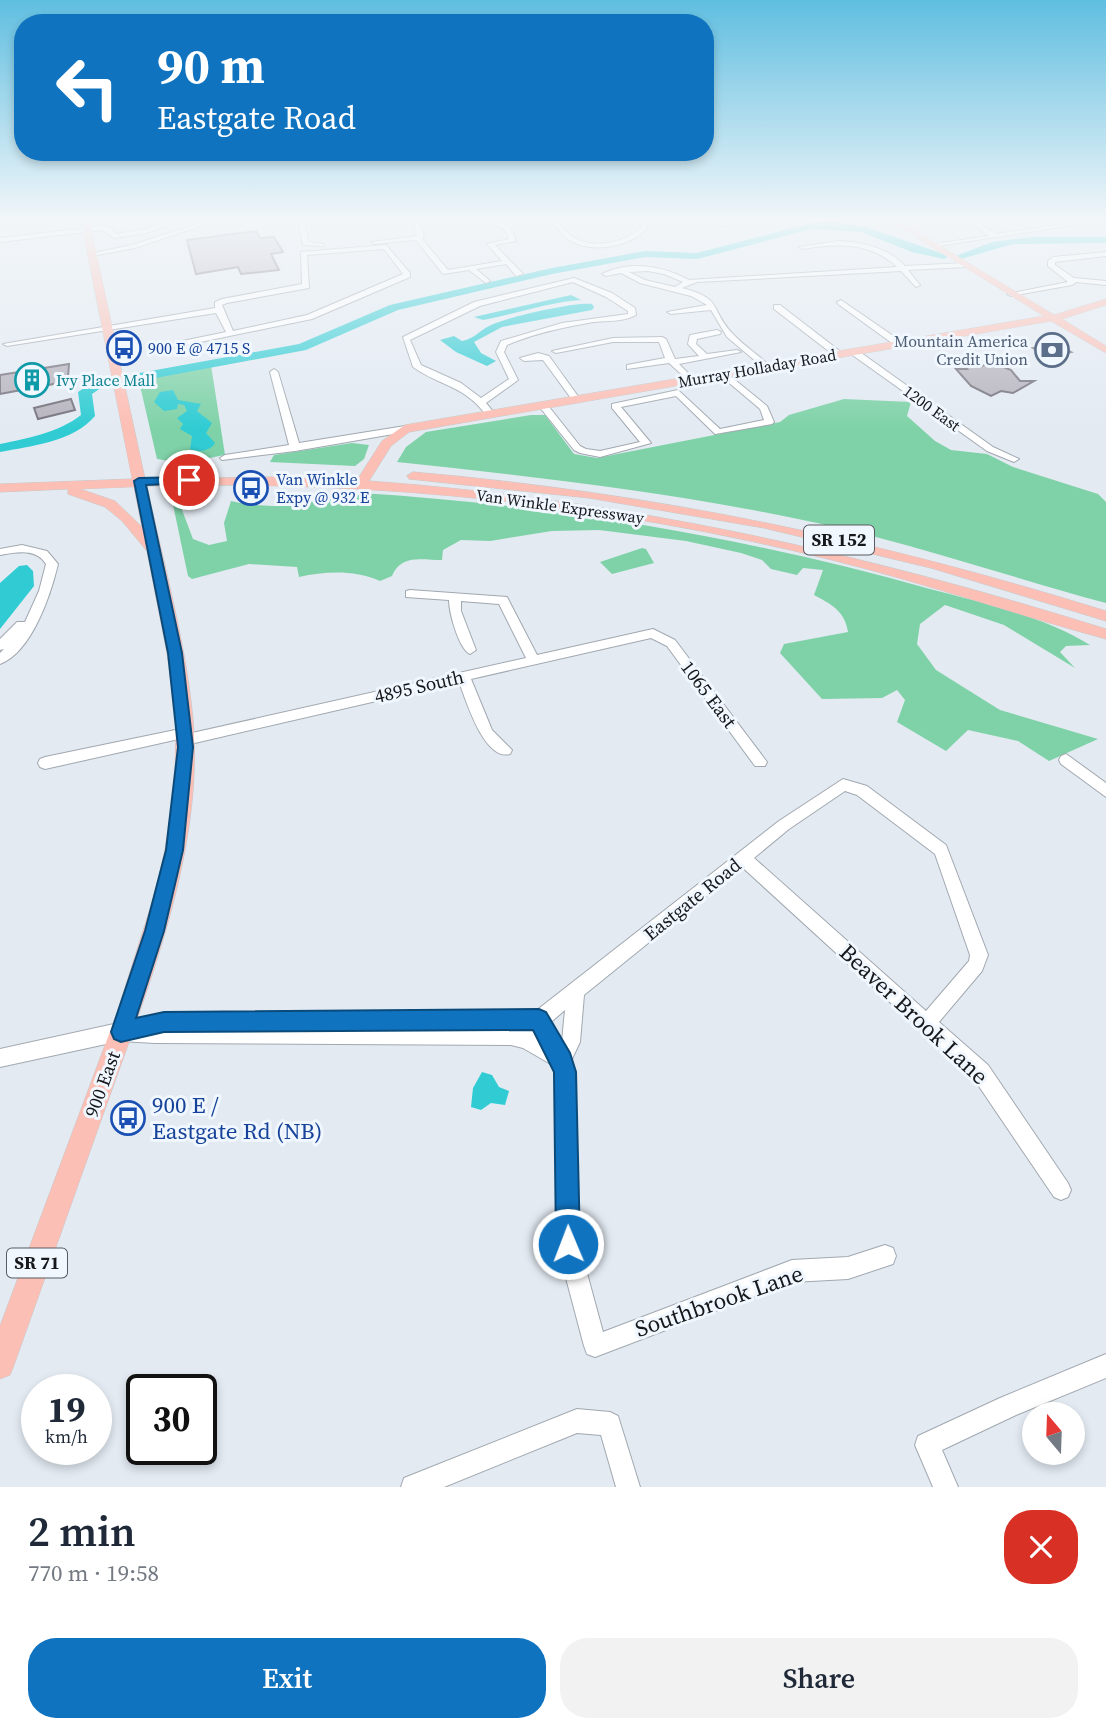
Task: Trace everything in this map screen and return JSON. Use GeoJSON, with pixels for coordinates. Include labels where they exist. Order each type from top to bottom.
{"type":"FeatureCollection","features":[{"type":"Feature","properties":{"kind":"main road","name":"900 East"},"geometry":{"type":"LineString","coordinates":[[0,1365],[155,931],[175,850],[181,811],[186,736],[175,653],[100,289]]}},
{"type":"Feature","properties":{"kind":"main road"},"geometry":{"type":"LineString","coordinates":[[1004,289],[1106,350]]}},
{"type":"Feature","properties":{"kind":"main road","name":"Murray Holladay Road"},"geometry":{"type":"LineString","coordinates":[[405,429],[1051,318],[1106,302]]}},
{"type":"Feature","properties":{"kind":"main road"},"geometry":{"type":"LineString","coordinates":[[364,478],[386,444],[405,429]]}},
{"type":"Feature","properties":{"kind":"main road","name":"Van Winkle Expressway"},"geometry":{"type":"LineString","coordinates":[[0,478],[49,474],[364,478],[527,486],[722,515],[929,563],[1106,616]]}},
{"type":"Feature","properties":{"kind":"main road","name":"Van Winkle Expressway"},"geometry":{"type":"LineString","coordinates":[[0,488],[138,476]]}},
{"type":"Feature","properties":{"kind":"main road","name":"Van Winkle Expressway"},"geometry":{"type":"LineString","coordinates":[[364,478],[533,500],[781,543],[933,581],[1106,634]]}},
{"type":"Feature","properties":{"kind":"main road","name":"SR 71"},"geometry":{"type":"LineString","coordinates":[[37,486],[85,493],[106,500],[117,507],[154,551]]}},
{"type":"Feature","properties":{"kind":"street"},"geometry":{"type":"LineString","coordinates":[[231,335],[218,303],[288,289]]}},
{"type":"Feature","properties":{"kind":"street"},"geometry":{"type":"LineString","coordinates":[[171,346],[309,317],[373,289]]}},
{"type":"Feature","properties":{"kind":"street"},"geometry":{"type":"LineString","coordinates":[[490,414],[482,402],[448,379],[417,367],[406,339],[473,307],[541,289]]}},
{"type":"Feature","properties":{"kind":"street"},"geometry":{"type":"LineString","coordinates":[[482,402],[514,380],[500,352],[504,343],[522,336],[601,319],[622,318],[633,313],[609,295],[595,289]]}},
{"type":"Feature","properties":{"kind":"street"},"geometry":{"type":"LineString","coordinates":[[672,289],[702,298],[714,307],[727,332],[766,367]]}},
{"type":"Feature","properties":{"kind":"street"},"geometry":{"type":"LineString","coordinates":[[1011,294],[1036,289]]}},
{"type":"Feature","properties":{"kind":"street"},"geometry":{"type":"LineString","coordinates":[[841,302],[900,344]]}},
{"type":"Feature","properties":{"kind":"street"},"geometry":{"type":"LineString","coordinates":[[778,306],[838,354]]}},
{"type":"Feature","properties":{"kind":"street"},"geometry":{"type":"LineString","coordinates":[[671,312],[714,307]]}},
{"type":"Feature","properties":{"kind":"street"},"geometry":{"type":"LineString","coordinates":[[2,344],[219,310]]}},
{"type":"Feature","properties":{"kind":"street"},"geometry":{"type":"LineString","coordinates":[[705,357],[692,344],[693,337],[717,332]]}},
{"type":"Feature","properties":{"kind":"street"},"geometry":{"type":"LineString","coordinates":[[556,351],[613,340],[662,338],[664,350],[691,380]]}},
{"type":"Feature","properties":{"kind":"street"},"geometry":{"type":"LineString","coordinates":[[630,367],[737,352]]}},
{"type":"Feature","properties":{"kind":"street","name":"1200 East"},"geometry":{"type":"LineString","coordinates":[[854,352],[990,449],[1014,459]]}},
{"type":"Feature","properties":{"kind":"street"},"geometry":{"type":"LineString","coordinates":[[524,358],[545,358],[576,399]]}},
{"type":"Feature","properties":{"kind":"street"},"geometry":{"type":"LineString","coordinates":[[274,372],[295,447]]}},
{"type":"Feature","properties":{"kind":"street"},"geometry":{"type":"LineString","coordinates":[[543,405],[577,448],[600,454],[646,443],[615,406],[678,393],[718,432],[769,422],[770,418],[724,374]]}},
{"type":"Feature","properties":{"kind":"street","name":"Murray Holladay Road"},"geometry":{"type":"LineString","coordinates":[[225,458],[405,429]]}},
{"type":"Feature","properties":{"kind":"street"},"geometry":{"type":"LineString","coordinates":[[0,552],[19,548],[44,555],[52,564],[22,638],[0,660]]}},
{"type":"Feature","properties":{"kind":"street"},"geometry":{"type":"LineString","coordinates":[[410,594],[505,601],[533,659]]}},
{"type":"Feature","properties":{"kind":"street"},"geometry":{"type":"LineString","coordinates":[[455,596],[455,611],[470,650]]}},
{"type":"Feature","properties":{"kind":"street"},"geometry":{"type":"LineString","coordinates":[[0,646],[36,609]]}},
{"type":"Feature","properties":{"kind":"street","name":"4895 South"},"geometry":{"type":"LineString","coordinates":[[45,763],[186,736],[653,633]]}},
{"type":"Feature","properties":{"kind":"street","name":"1065 East"},"geometry":{"type":"LineString","coordinates":[[653,633],[671,643],[760,762]]}},
{"type":"Feature","properties":{"kind":"street"},"geometry":{"type":"LineString","coordinates":[[463,676],[485,733],[505,750]]}},
{"type":"Feature","properties":{"kind":"street"},"geometry":{"type":"LineString","coordinates":[[1066,760],[1106,791]]}},
{"type":"Feature","properties":{"kind":"street","name":"Eastgate Road"},"geometry":{"type":"LineString","coordinates":[[510,1036],[526,1030],[834,789],[848,785],[862,790],[941,850],[976,944],[979,955],[976,965],[927,1023]]}},
{"type":"Feature","properties":{"kind":"street","name":"Beaver Brook Lane"},"geometry":{"type":"LineString","coordinates":[[743,858],[990,1082],[1061,1190]]}},
{"type":"Feature","properties":{"kind":"street"},"geometry":{"type":"LineString","coordinates":[[562,1060],[571,1042],[575,992]]}},
{"type":"Feature","properties":{"kind":"street"},"geometry":{"type":"LineString","coordinates":[[0,1058],[164,1022],[539,1019],[562,1060]]}},
{"type":"Feature","properties":{"kind":"street"},"geometry":{"type":"LineString","coordinates":[[121,1032],[296,1037],[510,1036],[533,1042],[562,1060]]}},
{"type":"Feature","properties":{"kind":"street","name":"Southbrook Lane"},"geometry":{"type":"LineString","coordinates":[[562,1060],[566,1113],[568,1244],[595,1346],[792,1271],[848,1268],[885,1256]]}},
{"type":"Feature","properties":{"kind":"street"},"geometry":{"type":"LineString","coordinates":[[946,1487],[927,1446],[1008,1406],[1106,1366]]}},
{"type":"Feature","properties":{"kind":"street"},"geometry":{"type":"LineString","coordinates":[[413,1487],[577,1421],[610,1424],[628,1487]]}},
{"type":"Feature","properties":{"kind":"green space"},"geometry":{"type":"Polygon","coordinates":[[[211,365],[225,455],[182,463],[157,459],[138,377],[211,365]]]}},
{"type":"Feature","properties":{"kind":"green space"},"geometry":{"type":"Polygon","coordinates":[[[844,399],[911,402],[907,416],[935,441],[951,450],[987,454],[1013,467],[1098,494],[1106,502],[1106,603],[872,536],[754,510],[576,483],[397,462],[406,447],[426,432],[531,415],[545,415],[574,454],[597,458],[780,422],[789,415],[844,399]]]}},
{"type":"Feature","properties":{"kind":"green space"},"geometry":{"type":"Polygon","coordinates":[[[352,443],[369,445],[364,459],[355,466],[270,462],[274,455],[352,443]]]}},
{"type":"Feature","properties":{"kind":"green space"},"geometry":{"type":"Polygon","coordinates":[[[361,493],[433,498],[577,515],[720,539],[860,570],[1012,611],[1053,626],[1090,645],[1066,646],[1060,652],[1075,668],[1004,625],[945,605],[920,624],[917,644],[936,670],[1000,710],[1098,739],[1049,761],[1018,741],[968,730],[946,751],[897,722],[905,700],[897,690],[882,698],[822,699],[780,653],[784,644],[848,632],[840,613],[814,595],[823,570],[803,568],[797,575],[771,569],[762,560],[741,553],[686,541],[599,530],[552,531],[490,541],[461,540],[443,550],[442,560],[407,561],[396,569],[392,576],[380,581],[340,573],[299,577],[297,567],[249,564],[192,579],[188,576],[172,500],[179,502],[193,539],[209,545],[227,541],[224,523],[231,501],[282,506],[361,493]]]}},
{"type":"Feature","properties":{"kind":"green space"},"geometry":{"type":"Polygon","coordinates":[[[646,549],[654,563],[612,574],[600,562],[646,549]]]}},
{"type":"Feature","properties":{"kind":"water"},"geometry":{"type":"Polygon","coordinates":[[[571,295],[581,300],[483,320],[474,317],[571,295]]]}},
{"type":"Feature","properties":{"kind":"water"},"geometry":{"type":"Polygon","coordinates":[[[592,304],[592,310],[502,327],[474,342],[481,353],[496,361],[487,366],[456,352],[440,340],[454,336],[462,341],[491,325],[511,318],[592,304]]]}},
{"type":"Feature","properties":{"kind":"water"},"geometry":{"type":"Polygon","coordinates":[[[173,390],[178,400],[201,404],[197,411],[212,423],[206,433],[215,443],[211,448],[200,451],[190,449],[192,436],[180,429],[183,424],[177,418],[187,411],[184,405],[178,404],[177,409],[164,411],[154,402],[160,392],[173,390]]]}},
{"type":"Feature","properties":{"kind":"water"},"geometry":{"type":"Polygon","coordinates":[[[27,565],[33,571],[34,586],[0,629],[0,583],[19,566],[27,565]]]}},
{"type":"Feature","properties":{"kind":"water"},"geometry":{"type":"Polygon","coordinates":[[[482,1072],[492,1075],[499,1087],[509,1091],[505,1105],[491,1103],[481,1110],[471,1107],[473,1088],[482,1072]]]}},
{"type":"Feature","properties":{"kind":"building","name":"Mountain America Credit Union"},"geometry":{"type":"Polygon","coordinates":[[[1056,344],[1071,352],[1048,357],[1033,348],[1056,344]]]}},
{"type":"Feature","properties":{"kind":"building"},"geometry":{"type":"Polygon","coordinates":[[[961,362],[982,366],[992,362],[1011,370],[1020,381],[1034,381],[1013,393],[1001,391],[991,396],[971,386],[956,369],[967,369],[961,362]]]}},
{"type":"Feature","properties":{"kind":"building","name":"Ivy Place Mall"},"geometry":{"type":"Polygon","coordinates":[[[69,364],[68,377],[59,383],[0,394],[0,375],[69,364]]]}},
{"type":"Feature","properties":{"kind":"building"},"geometry":{"type":"Polygon","coordinates":[[[71,399],[75,410],[38,419],[34,408],[71,399]]]}},
{"type":"Feature","properties":{"kind":"waterway"},"geometry":{"type":"LineString","coordinates":[[134,378],[302,347],[394,307],[471,289]]}},
{"type":"Feature","properties":{"kind":"waterway"},"geometry":{"type":"LineString","coordinates":[[0,448],[47,437],[80,423],[88,416],[85,392],[98,385]]}},
{"type":"Feature","properties":{"kind":"place","name":"900 E @ 4715 S"},"geometry":{"type":"Point","coordinates":[124,348]}},
{"type":"Feature","properties":{"kind":"place","name":"Mountain America Credit Union"},"geometry":{"type":"Point","coordinates":[1052,350]}},
{"type":"Feature","properties":{"kind":"place","name":"Ivy Place Mall"},"geometry":{"type":"Point","coordinates":[32,380]}},
{"type":"Feature","properties":{"kind":"place","name":"Van Winkle Expy @ 932 E"},"geometry":{"type":"Point","coordinates":[251,488]}},
{"type":"Feature","properties":{"kind":"place","name":"900 E / Eastgate Rd (NB)"},"geometry":{"type":"Point","coordinates":[128,1118]}},
{"type":"Feature","properties":{"kind":"route"},"geometry":{"type":"LineString","coordinates":[[189,480],[139,481],[175,653],[186,747],[175,850],[155,931],[121,1032],[164,1022],[539,1019],[562,1060],[565,1072],[568,1244]]}}]}
